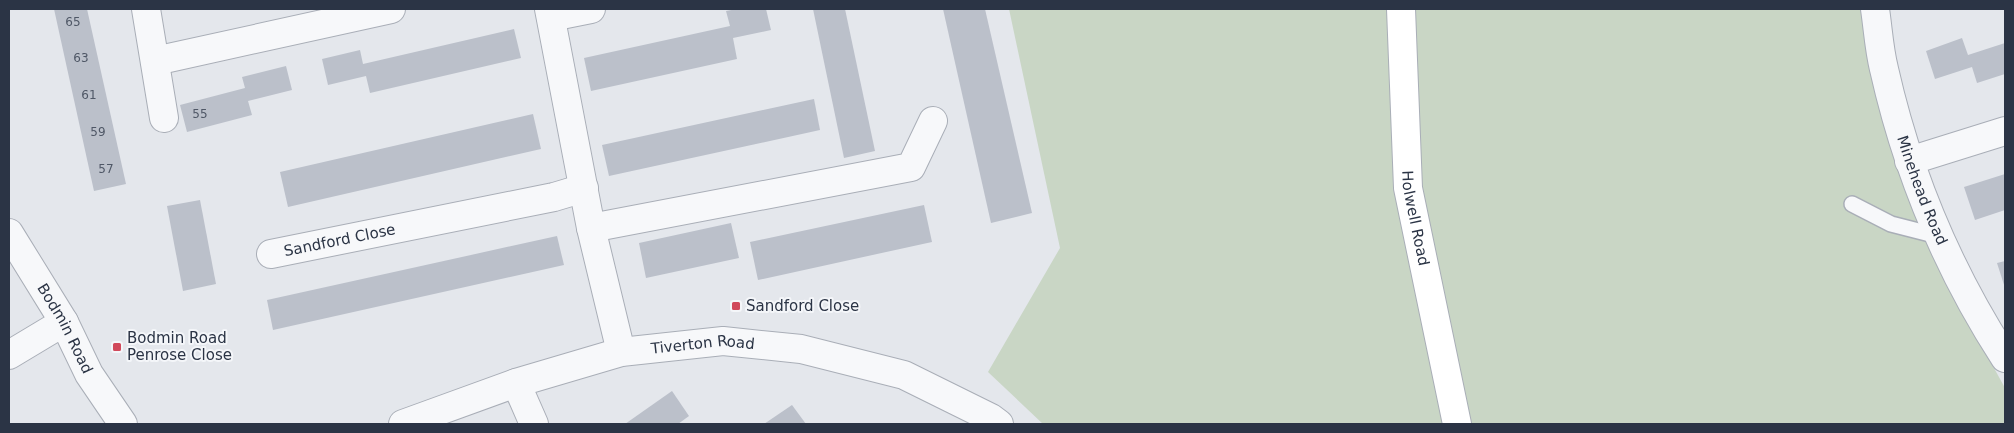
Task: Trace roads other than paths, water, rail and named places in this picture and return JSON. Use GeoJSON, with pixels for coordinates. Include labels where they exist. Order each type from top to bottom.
{"type":"FeatureCollection","features":[{"type":"Feature","properties":{"kind":"street"},"geometry":{"type":"LineString","coordinates":[[146,9],[164,118]]}},
{"type":"Feature","properties":{"kind":"street"},"geometry":{"type":"LineString","coordinates":[[155,61],[391,9]]}},
{"type":"Feature","properties":{"kind":"street"},"geometry":{"type":"LineString","coordinates":[[591,9],[550,13],[592,228],[621,352]]}},
{"type":"Feature","properties":{"kind":"street","name":"Holwell Road"},"geometry":{"type":"LineString","coordinates":[[1401,9],[1408,188],[1457,424]]}},
{"type":"Feature","properties":{"kind":"street","name":"Minehead Road"},"geometry":{"type":"LineString","coordinates":[[1875,9],[1884,68],[1909,161],[1938,236],[1980,319],[2003,351]]}},
{"type":"Feature","properties":{"kind":"street"},"geometry":{"type":"LineString","coordinates":[[592,228],[911,167],[933,122]]}},
{"type":"Feature","properties":{"kind":"street"},"geometry":{"type":"LineString","coordinates":[[1909,161],[2005,130]]}},
{"type":"Feature","properties":{"kind":"street","name":"Sandford Close"},"geometry":{"type":"LineString","coordinates":[[271,254],[554,197],[584,188]]}},
{"type":"Feature","properties":{"kind":"street","name":"Bodmin Road"},"geometry":{"type":"LineString","coordinates":[[9,233],[64,322],[89,374],[123,424]]}},
{"type":"Feature","properties":{"kind":"street"},"geometry":{"type":"LineString","coordinates":[[9,355],[64,322]]}},
{"type":"Feature","properties":{"kind":"street","name":"Tiverton Road"},"geometry":{"type":"LineString","coordinates":[[403,424],[516,383],[621,352],[723,341],[801,349],[904,374],[991,418],[999,424]]}},
{"type":"Feature","properties":{"kind":"street"},"geometry":{"type":"LineString","coordinates":[[516,383],[534,424]]}},
{"type":"Feature","properties":{"kind":"lane"},"geometry":{"type":"LineString","coordinates":[[1852,204],[1891,224],[1938,236]]}},
{"type":"Feature","properties":{"kind":"place","name":"Sandford Close"},"geometry":{"type":"Point","coordinates":[736,306]}},
{"type":"Feature","properties":{"kind":"place","name":"Bodmin Road Penrose Close"},"geometry":{"type":"Point","coordinates":[117,347]}}]}
